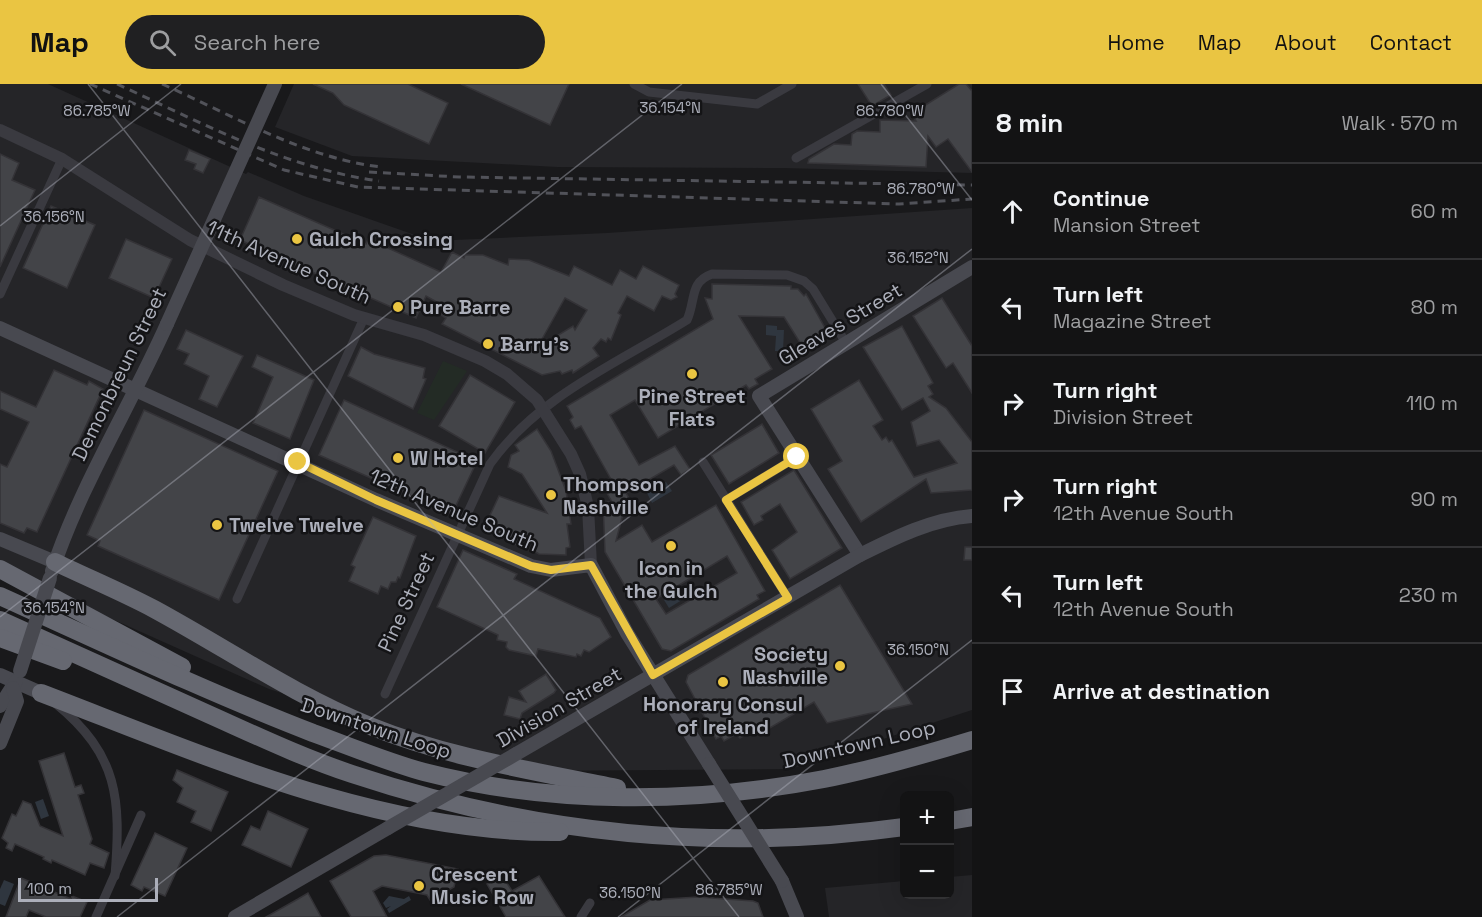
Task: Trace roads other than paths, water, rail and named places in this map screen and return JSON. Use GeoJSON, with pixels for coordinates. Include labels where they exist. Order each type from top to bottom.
{"type":"FeatureCollection","features":[{"type":"Feature","properties":{"kind":"highway"},"geometry":{"type":"LineString","coordinates":[[0,569],[147,646],[259,712]]}},
{"type":"Feature","properties":{"kind":"highway"},"geometry":{"type":"LineString","coordinates":[[53,570],[153,609],[304,695],[371,726],[433,747],[502,764],[660,796]]}},
{"type":"Feature","properties":{"kind":"highway","name":"Downtown Loop"},"geometry":{"type":"LineString","coordinates":[[0,596],[259,712],[423,772],[509,789],[582,796],[660,796],[760,788],[824,779],[972,741]]}},
{"type":"Feature","properties":{"kind":"highway"},"geometry":{"type":"LineString","coordinates":[[0,620],[290,750],[399,789],[462,806],[600,832]]}},
{"type":"Feature","properties":{"kind":"highway"},"geometry":{"type":"LineString","coordinates":[[0,638],[191,706]]}},
{"type":"Feature","properties":{"kind":"highway"},"geometry":{"type":"LineString","coordinates":[[41,693],[256,772],[369,808],[423,821],[526,833],[600,832],[733,839],[821,836],[900,827]]}},
{"type":"Feature","properties":{"kind":"highway"},"geometry":{"type":"LineString","coordinates":[[954,820],[972,817]]}},
{"type":"Feature","properties":{"kind":"main road","name":"Demonbreun Street"},"geometry":{"type":"LineString","coordinates":[[0,706],[16,680],[80,497],[136,391],[275,84]]}},
{"type":"Feature","properties":{"kind":"main road","name":"Gleaves Street"},"geometry":{"type":"LineString","coordinates":[[797,457],[759,396],[846,343],[970,273]]}},
{"type":"Feature","properties":{"kind":"main road","name":"12th Avenue South"},"geometry":{"type":"LineString","coordinates":[[0,328],[136,391],[531,566],[551,570],[591,565]]}},
{"type":"Feature","properties":{"kind":"main road"},"geometry":{"type":"LineString","coordinates":[[797,457],[860,555]]}},
{"type":"Feature","properties":{"kind":"main road","name":"Division Street"},"geometry":{"type":"LineString","coordinates":[[235,917],[860,555],[903,533],[956,517],[972,516]]}},
{"type":"Feature","properties":{"kind":"main road"},"geometry":{"type":"LineString","coordinates":[[0,539],[53,570]]}},
{"type":"Feature","properties":{"kind":"main road"},"geometry":{"type":"LineString","coordinates":[[591,565],[653,675],[782,881],[797,917]]}},
{"type":"Feature","properties":{"kind":"main road"},"geometry":{"type":"LineString","coordinates":[[0,675],[16,680],[41,693]]}},
{"type":"Feature","properties":{"kind":"main road","name":"Demonbreun Street"},"geometry":{"type":"LineString","coordinates":[[0,743],[17,701],[16,680]]}},
{"type":"Feature","properties":{"kind":"street"},"geometry":{"type":"LineString","coordinates":[[634,84],[649,92],[757,104],[792,84]]}},
{"type":"Feature","properties":{"kind":"street"},"geometry":{"type":"LineString","coordinates":[[796,158],[927,84]]}},
{"type":"Feature","properties":{"kind":"street","name":"11th Avenue South"},"geometry":{"type":"LineString","coordinates":[[0,130],[62,159],[190,240],[302,294],[364,318],[424,335],[485,361],[523,386],[543,409],[571,454],[580,474],[588,507],[591,565]]}},
{"type":"Feature","properties":{"kind":"street"},"geometry":{"type":"LineString","coordinates":[[0,294],[62,159]]}},
{"type":"Feature","properties":{"kind":"street","name":"Pine Street"},"geometry":{"type":"LineString","coordinates":[[385,694],[489,464],[506,441],[543,409],[687,320],[697,284],[702,278],[712,274],[787,275],[804,281],[813,289],[846,343]]}},
{"type":"Feature","properties":{"kind":"street"},"geometry":{"type":"LineString","coordinates":[[237,599],[364,318]]}},
{"type":"Feature","properties":{"kind":"street"},"geometry":{"type":"LineString","coordinates":[[726,500],[797,457]]}},
{"type":"Feature","properties":{"kind":"street"},"geometry":{"type":"LineString","coordinates":[[703,462],[788,598]]}},
{"type":"Feature","properties":{"kind":"street"},"geometry":{"type":"LineString","coordinates":[[41,693],[90,739],[109,770],[118,811],[115,876]]}},
{"type":"Feature","properties":{"kind":"street"},"geometry":{"type":"LineString","coordinates":[[96,917],[141,815]]}},
{"type":"Feature","properties":{"kind":"street"},"geometry":{"type":"LineString","coordinates":[[581,917],[590,903]]}},
{"type":"Feature","properties":{"kind":"railway"},"geometry":{"type":"LineString","coordinates":[[90,84],[284,170],[358,187],[899,204],[972,199]]}},
{"type":"Feature","properties":{"kind":"railway"},"geometry":{"type":"LineString","coordinates":[[117,84],[277,155],[344,175],[379,181]]}},
{"type":"Feature","properties":{"kind":"railway"},"geometry":{"type":"LineString","coordinates":[[162,84],[296,145],[324,155],[381,167]]}},
{"type":"Feature","properties":{"kind":"railway"},"geometry":{"type":"LineString","coordinates":[[369,172],[459,177],[972,185]]}},
{"type":"Feature","properties":{"kind":"place","name":"Gulch Crossing"},"geometry":{"type":"Point","coordinates":[297,239]}},
{"type":"Feature","properties":{"kind":"place","name":"Pure Barre"},"geometry":{"type":"Point","coordinates":[398,307]}},
{"type":"Feature","properties":{"kind":"place","name":"Barry's"},"geometry":{"type":"Point","coordinates":[488,344]}},
{"type":"Feature","properties":{"kind":"place","name":"Pine Street Flats"},"geometry":{"type":"Point","coordinates":[692,374]}},
{"type":"Feature","properties":{"kind":"place","name":"W Hotel"},"geometry":{"type":"Point","coordinates":[398,458]}},
{"type":"Feature","properties":{"kind":"place","name":"Thompson Nashville"},"geometry":{"type":"Point","coordinates":[551,495]}},
{"type":"Feature","properties":{"kind":"place","name":"Twelve Twelve"},"geometry":{"type":"Point","coordinates":[217,525]}},
{"type":"Feature","properties":{"kind":"place","name":"Icon in the Gulch"},"geometry":{"type":"Point","coordinates":[671,546]}},
{"type":"Feature","properties":{"kind":"place","name":"Society Nashville"},"geometry":{"type":"Point","coordinates":[840,666]}},
{"type":"Feature","properties":{"kind":"place","name":"Honorary Consul of Ireland"},"geometry":{"type":"Point","coordinates":[723,682]}},
{"type":"Feature","properties":{"kind":"place","name":"Crescent Music Row"},"geometry":{"type":"Point","coordinates":[419,886]}}]}
